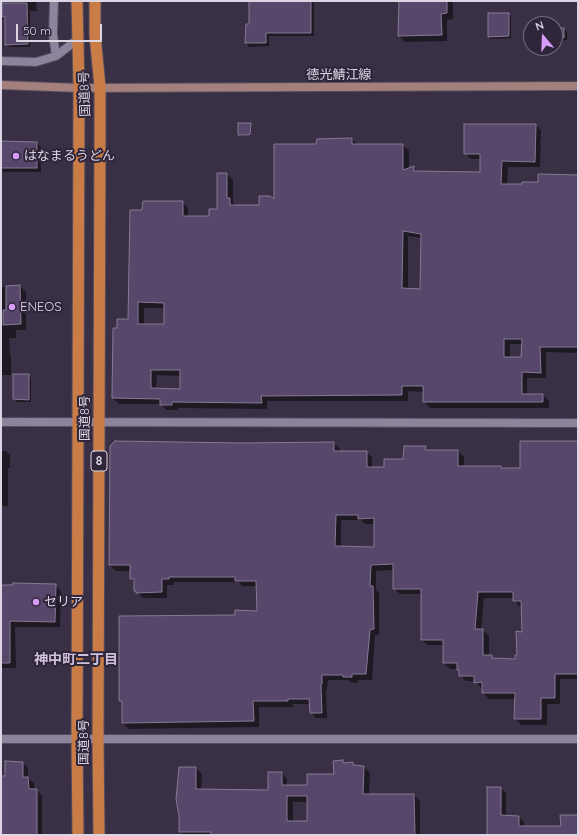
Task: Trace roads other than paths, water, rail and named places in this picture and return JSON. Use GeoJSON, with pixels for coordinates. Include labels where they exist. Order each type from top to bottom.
{"type":"FeatureCollection","features":[{"type":"Feature","properties":{"kind":"highway","name":"国道8号"},"geometry":{"type":"LineString","coordinates":[[77,1],[79,88],[78,835]]}},
{"type":"Feature","properties":{"kind":"highway","name":"国道8号"},"geometry":{"type":"LineString","coordinates":[[95,1],[95,35],[100,87],[99,835]]}},
{"type":"Feature","properties":{"kind":"main road","name":"徳光鯖江線"},"geometry":{"type":"LineString","coordinates":[[1,85],[79,88],[578,86]]}},
{"type":"Feature","properties":{"kind":"street"},"geometry":{"type":"LineString","coordinates":[[54,1],[53,35],[56,56]]}},
{"type":"Feature","properties":{"kind":"street"},"geometry":{"type":"LineString","coordinates":[[1,61],[36,62],[56,56],[78,40]]}},
{"type":"Feature","properties":{"kind":"street"},"geometry":{"type":"LineString","coordinates":[[1,422],[578,424]]}},
{"type":"Feature","properties":{"kind":"street"},"geometry":{"type":"LineString","coordinates":[[1,739],[578,739]]}},
{"type":"Feature","properties":{"kind":"place","name":"はなまるうどん"},"geometry":{"type":"Point","coordinates":[16,156]}},
{"type":"Feature","properties":{"kind":"place","name":"ENEOS"},"geometry":{"type":"Point","coordinates":[12,307]}},
{"type":"Feature","properties":{"kind":"place","name":"セリア"},"geometry":{"type":"Point","coordinates":[36,602]}},
{"type":"Feature","properties":{"kind":"district","name":"神中町二丁目"},"geometry":{"type":"Point","coordinates":[76,660]}}]}
